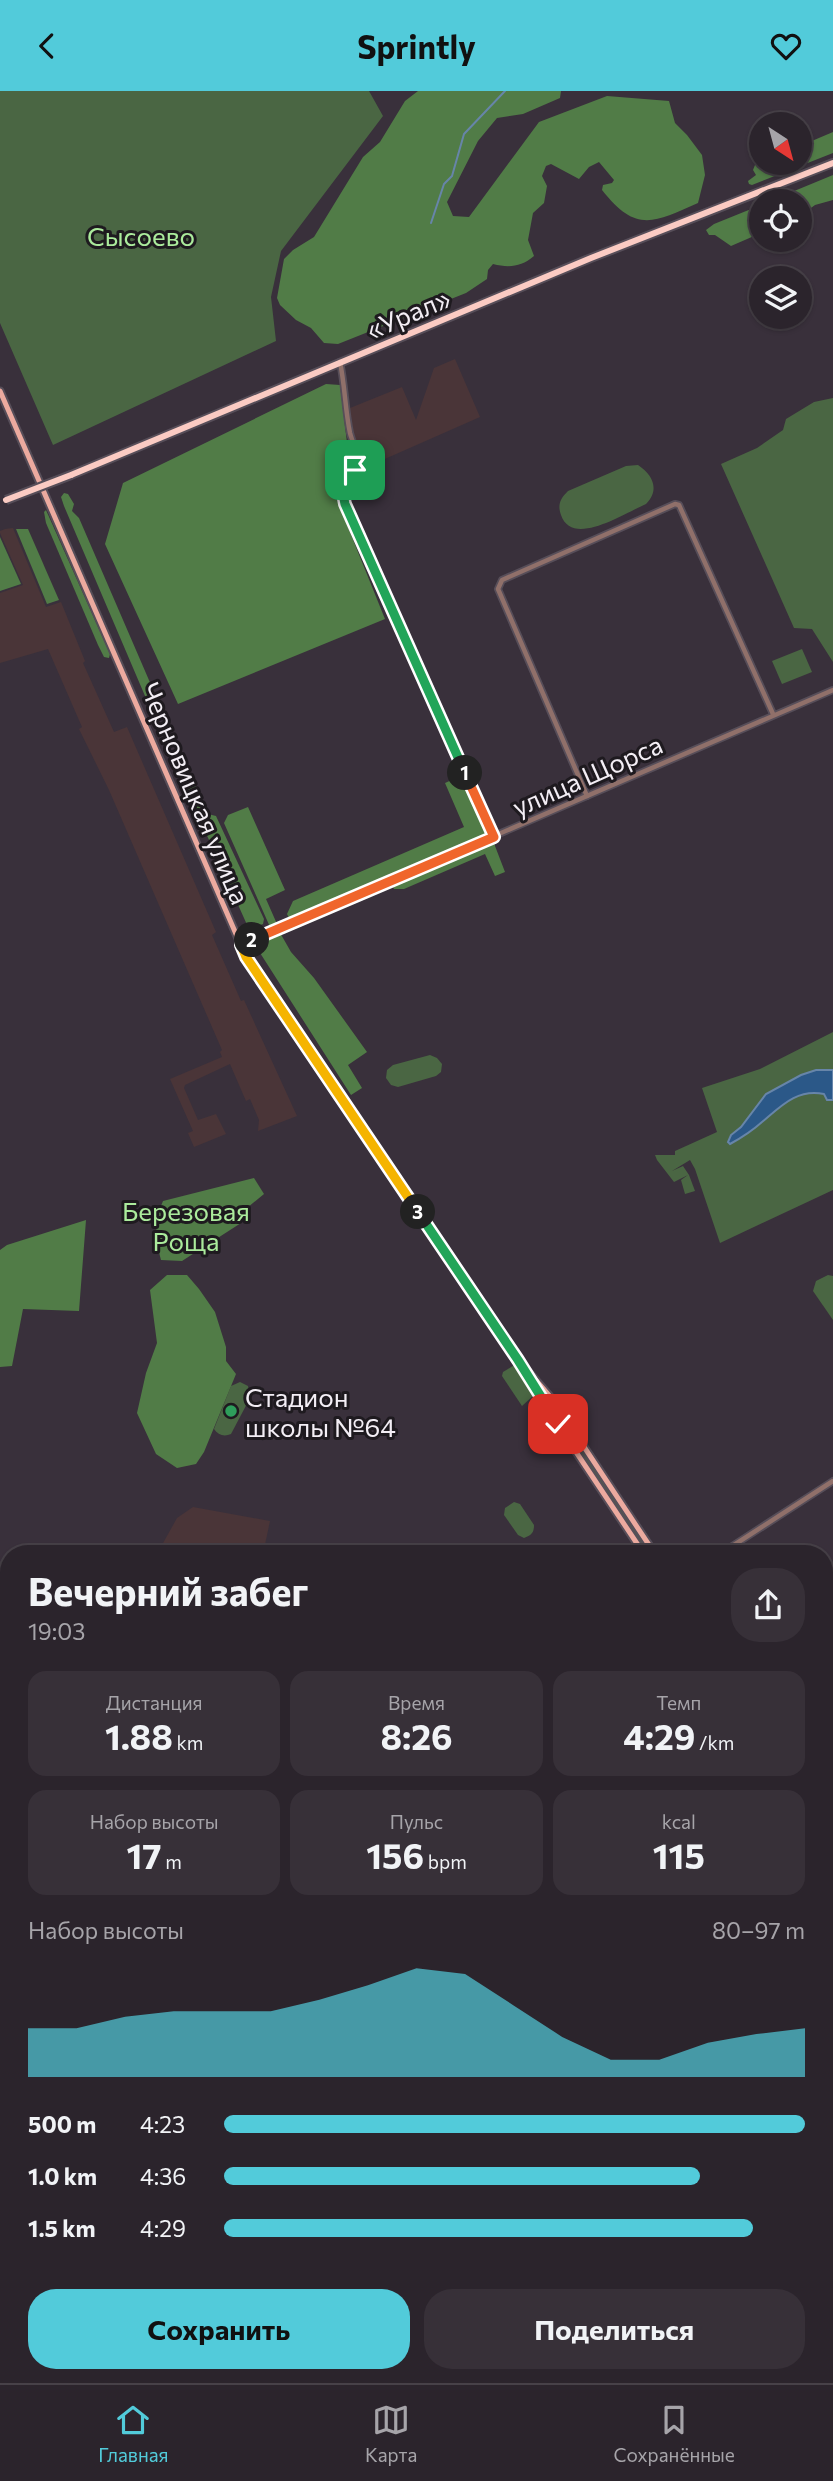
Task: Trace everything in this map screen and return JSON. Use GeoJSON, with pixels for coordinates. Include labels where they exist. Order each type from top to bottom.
{"type":"FeatureCollection","features":[{"type":"Feature","properties":{"kind":"highway","name":"«Урал»"},"geometry":{"type":"LineString","coordinates":[[3,502],[653,233],[833,163]]}},
{"type":"Feature","properties":{"kind":"main road","name":"Черновицкая улица"},"geometry":{"type":"LineString","coordinates":[[0,391],[246,957],[518,1360],[538,1395],[638,1545]]}},
{"type":"Feature","properties":{"kind":"main road","name":"Черновицкая улица"},"geometry":{"type":"LineString","coordinates":[[518,1360],[553,1400],[649,1545]]}},
{"type":"Feature","properties":{"kind":"street"},"geometry":{"type":"LineString","coordinates":[[340,362],[346,412],[357,459],[355,470],[342,494],[345,504],[494,837]]}},
{"type":"Feature","properties":{"kind":"street"},"geometry":{"type":"LineString","coordinates":[[587,796],[498,589],[502,580],[675,504],[682,508],[773,714]]}},
{"type":"Feature","properties":{"kind":"street","name":"улица Щорса"},"geometry":{"type":"LineString","coordinates":[[241,945],[833,690]]}},
{"type":"Feature","properties":{"kind":"street"},"geometry":{"type":"LineString","coordinates":[[734,1545],[833,1481]]}},
{"type":"Feature","properties":{"kind":"shaded area"},"geometry":{"type":"Polygon","coordinates":[[[455,359],[480,417],[378,462],[376,458],[366,463],[353,432],[350,408],[402,387],[416,420],[434,368],[455,359]]]}},
{"type":"Feature","properties":{"kind":"shaded area"},"geometry":{"type":"Polygon","coordinates":[[[13,528],[46,607],[61,602],[85,661],[83,663],[114,732],[127,727],[216,932],[212,935],[297,1116],[258,1131],[259,1120],[250,1099],[246,1101],[230,1064],[185,1085],[198,1120],[216,1114],[226,1134],[194,1147],[188,1133],[193,1131],[170,1079],[222,1057],[222,1050],[109,790],[79,729],[82,727],[48,649],[0,663],[0,593],[23,585],[0,533],[13,528]]]}},
{"type":"Feature","properties":{"kind":"shaded area"},"geometry":{"type":"Polygon","coordinates":[[[193,1507],[270,1521],[265,1545],[162,1545],[177,1518],[193,1507]]]}},
{"type":"Feature","properties":{"kind":"green space","name":"Сысоево"},"geometry":{"type":"Polygon","coordinates":[[[0,91],[369,91],[383,116],[281,251],[271,297],[276,341],[53,445],[0,323],[0,91]]]}},
{"type":"Feature","properties":{"kind":"green space"},"geometry":{"type":"Polygon","coordinates":[[[418,91],[561,91],[560,98],[523,114],[497,118],[478,141],[447,202],[453,216],[469,217],[539,122],[607,96],[669,101],[675,123],[702,155],[705,175],[698,203],[657,219],[635,218],[614,204],[602,190],[603,185],[614,180],[599,162],[589,167],[579,179],[551,164],[546,166],[542,176],[547,186],[544,203],[533,213],[528,240],[534,256],[515,266],[493,264],[488,270],[487,279],[466,293],[338,344],[324,343],[311,328],[296,320],[280,305],[277,298],[284,259],[314,237],[363,157],[380,142],[405,101],[418,91]]]}},
{"type":"Feature","properties":{"kind":"green space"},"geometry":{"type":"Polygon","coordinates":[[[833,132],[833,153],[812,161],[812,141],[833,132]]]}},
{"type":"Feature","properties":{"kind":"green space"},"geometry":{"type":"Polygon","coordinates":[[[756,175],[777,175],[752,185],[748,181],[756,175]]]}},
{"type":"Feature","properties":{"kind":"green space"},"geometry":{"type":"Polygon","coordinates":[[[833,175],[833,200],[812,207],[812,189],[799,189],[833,175]]]}},
{"type":"Feature","properties":{"kind":"green space"},"geometry":{"type":"Polygon","coordinates":[[[749,210],[749,238],[731,246],[715,235],[709,235],[706,230],[749,210]]]}},
{"type":"Feature","properties":{"kind":"green space"},"geometry":{"type":"Polygon","coordinates":[[[326,384],[340,385],[349,459],[335,495],[385,619],[178,704],[105,544],[123,483],[326,384]]]}},
{"type":"Feature","properties":{"kind":"green space"},"geometry":{"type":"Polygon","coordinates":[[[833,398],[833,662],[812,629],[794,628],[721,464],[757,448],[783,430],[786,419],[814,402],[833,398]]]}},
{"type":"Feature","properties":{"kind":"green space"},"geometry":{"type":"Polygon","coordinates":[[[638,465],[648,473],[653,483],[653,493],[646,504],[600,525],[576,528],[567,524],[559,508],[568,491],[626,466],[638,465]]]}},
{"type":"Feature","properties":{"kind":"green space"},"geometry":{"type":"Polygon","coordinates":[[[64,493],[68,494],[74,504],[72,511],[79,518],[161,708],[151,710],[64,506],[61,497],[64,493]]]}},
{"type":"Feature","properties":{"kind":"green space"},"geometry":{"type":"Polygon","coordinates":[[[46,510],[110,654],[109,658],[104,657],[98,645],[46,523],[46,510]]]}},
{"type":"Feature","properties":{"kind":"green space"},"geometry":{"type":"Polygon","coordinates":[[[16,529],[28,529],[59,600],[47,604],[16,529]]]}},
{"type":"Feature","properties":{"kind":"green space"},"geometry":{"type":"Polygon","coordinates":[[[0,537],[21,584],[0,591],[0,537]]]}},
{"type":"Feature","properties":{"kind":"green space"},"geometry":{"type":"Polygon","coordinates":[[[802,649],[812,672],[782,684],[772,661],[802,649]]]}},
{"type":"Feature","properties":{"kind":"green space"},"geometry":{"type":"Polygon","coordinates":[[[188,770],[208,814],[216,816],[264,919],[263,924],[251,929],[248,927],[179,773],[188,770]]]}},
{"type":"Feature","properties":{"kind":"green space"},"geometry":{"type":"Polygon","coordinates":[[[465,774],[494,837],[505,872],[495,876],[485,854],[404,889],[394,889],[391,882],[292,924],[287,914],[293,901],[464,827],[445,783],[465,774]]]}},
{"type":"Feature","properties":{"kind":"green space"},"geometry":{"type":"Polygon","coordinates":[[[248,807],[285,890],[266,899],[277,924],[270,927],[224,823],[228,815],[248,807]]]}},
{"type":"Feature","properties":{"kind":"green space"},"geometry":{"type":"Polygon","coordinates":[[[279,931],[291,952],[314,978],[367,1052],[348,1065],[362,1088],[351,1095],[253,942],[279,931]]]}},
{"type":"Feature","properties":{"kind":"green space"},"geometry":{"type":"Polygon","coordinates":[[[833,1032],[833,1190],[720,1243],[690,1160],[672,1171],[683,1166],[689,1175],[695,1191],[685,1194],[681,1180],[688,1175],[674,1182],[655,1155],[675,1155],[675,1151],[717,1132],[702,1088],[760,1069],[833,1032]]]}},
{"type":"Feature","properties":{"kind":"green space"},"geometry":{"type":"Polygon","coordinates":[[[430,1055],[442,1064],[441,1072],[436,1076],[398,1087],[391,1085],[386,1078],[387,1070],[393,1065],[430,1055]]]}},
{"type":"Feature","properties":{"kind":"green space","name":"Березовая Роща"},"geometry":{"type":"Polygon","coordinates":[[[254,1178],[264,1194],[242,1212],[241,1223],[182,1261],[161,1260],[156,1231],[163,1201],[254,1178]]]}},
{"type":"Feature","properties":{"kind":"green space"},"geometry":{"type":"Polygon","coordinates":[[[86,1220],[79,1311],[23,1309],[12,1366],[0,1367],[0,1250],[7,1245],[86,1220]]]}},
{"type":"Feature","properties":{"kind":"green space","name":"Березовая Роща"},"geometry":{"type":"Polygon","coordinates":[[[167,1275],[187,1275],[199,1289],[215,1312],[226,1347],[226,1361],[236,1374],[204,1452],[196,1464],[177,1468],[156,1454],[137,1413],[146,1373],[157,1343],[150,1290],[167,1275]]]}},
{"type":"Feature","properties":{"kind":"green space"},"geometry":{"type":"Polygon","coordinates":[[[828,1275],[833,1276],[833,1320],[813,1291],[816,1281],[828,1275]]]}},
{"type":"Feature","properties":{"kind":"green space"},"geometry":{"type":"Polygon","coordinates":[[[516,1364],[534,1395],[522,1406],[502,1376],[503,1372],[516,1364]]]}},
{"type":"Feature","properties":{"kind":"green space","name":"Стадион школы №64"},"geometry":{"type":"Polygon","coordinates":[[[240,1382],[248,1386],[250,1398],[231,1434],[221,1435],[214,1429],[231,1386],[240,1382]]]}},
{"type":"Feature","properties":{"kind":"green space"},"geometry":{"type":"Polygon","coordinates":[[[551,1401],[646,1545],[641,1545],[547,1404],[551,1401]]]}},
{"type":"Feature","properties":{"kind":"green space"},"geometry":{"type":"Polygon","coordinates":[[[514,1502],[520,1504],[534,1525],[532,1533],[524,1538],[518,1535],[504,1515],[505,1508],[514,1502]]]}},
{"type":"Feature","properties":{"kind":"water"},"geometry":{"type":"Polygon","coordinates":[[[816,1070],[833,1070],[833,1100],[827,1100],[824,1094],[797,1096],[746,1134],[730,1144],[728,1142],[766,1094],[816,1070]]]}},
{"type":"Feature","properties":{"kind":"waterway"},"geometry":{"type":"LineString","coordinates":[[431,223],[444,184],[452,176],[464,134],[505,91]]}},
{"type":"Feature","properties":{"kind":"place","name":"Стадион школы №64"},"geometry":{"type":"Point","coordinates":[231,1411]}},
{"type":"Feature","properties":{"kind":"route"},"geometry":{"type":"LineString","coordinates":[[355,470],[342,494],[345,504],[494,837],[241,945],[246,957],[518,1360],[558,1424]]}}]}
